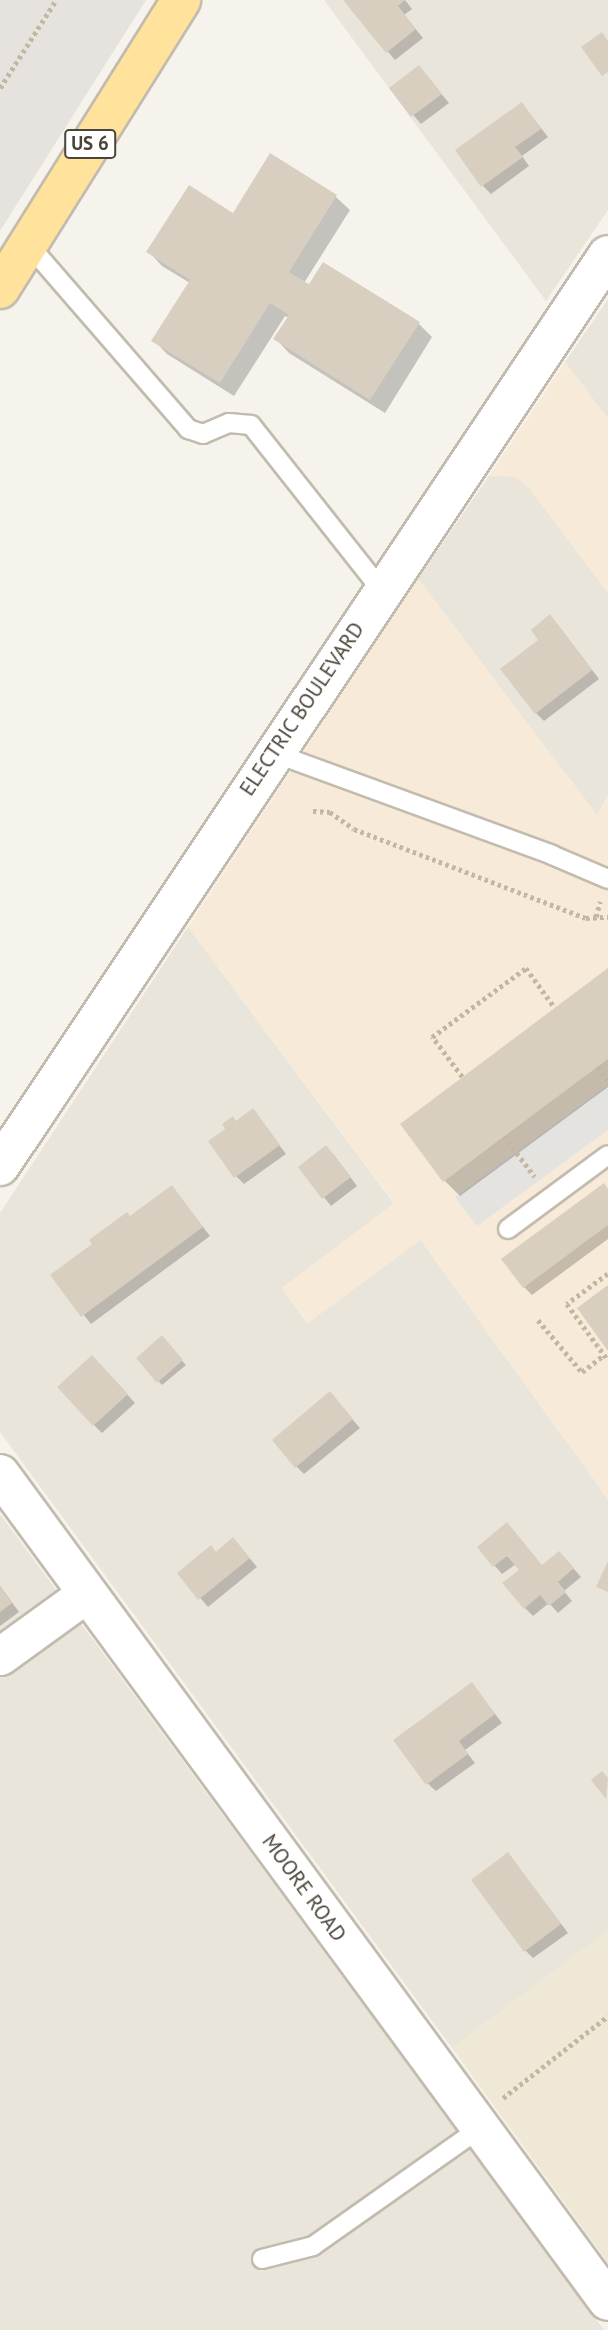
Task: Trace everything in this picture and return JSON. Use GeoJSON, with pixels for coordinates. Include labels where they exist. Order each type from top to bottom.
{"type":"FeatureCollection","features":[{"type":"Feature","properties":{"kind":"main road","name":"US 6"},"geometry":{"type":"LineString","coordinates":[[0,289],[181,0]]}},
{"type":"Feature","properties":{"kind":"street","name":"ELECTRIC BOULEVARD"},"geometry":{"type":"LineString","coordinates":[[0,1166],[273,752],[608,255]]}},
{"type":"Feature","properties":{"kind":"street","name":"MOORE ROAD"},"geometry":{"type":"LineString","coordinates":[[0,1474],[608,2301]]}},
{"type":"Feature","properties":{"kind":"street"},"geometry":{"type":"LineString","coordinates":[[0,1656],[87,1592]]}},
{"type":"Feature","properties":{"kind":"lane"},"geometry":{"type":"LineString","coordinates":[[28,244],[188,429],[203,435],[229,423],[251,425],[382,591]]}},
{"type":"Feature","properties":{"kind":"lane"},"geometry":{"type":"LineString","coordinates":[[273,752],[552,855],[608,879]]}},
{"type":"Feature","properties":{"kind":"lane"},"geometry":{"type":"LineString","coordinates":[[508,1229],[608,1155]]}},
{"type":"Feature","properties":{"kind":"lane"},"geometry":{"type":"LineString","coordinates":[[262,2259],[313,2246],[477,2123]]}},
{"type":"Feature","properties":{"kind":"path"},"geometry":{"type":"LineString","coordinates":[[0,88],[56,0]]}},
{"type":"Feature","properties":{"kind":"path"},"geometry":{"type":"LineString","coordinates":[[313,811],[330,811],[354,829],[586,918],[608,916]]}},
{"type":"Feature","properties":{"kind":"path"},"geometry":{"type":"LineString","coordinates":[[462,1077],[432,1037],[526,968],[555,1008]]}},
{"type":"Feature","properties":{"kind":"path"},"geometry":{"type":"LineString","coordinates":[[598,1067],[608,1081]]}},
{"type":"Feature","properties":{"kind":"path"},"geometry":{"type":"LineString","coordinates":[[504,1136],[550,1198]]}},
{"type":"Feature","properties":{"kind":"path"},"geometry":{"type":"LineString","coordinates":[[538,1320],[582,1372],[606,1358],[567,1304],[608,1274]]}},
{"type":"Feature","properties":{"kind":"path"},"geometry":{"type":"LineString","coordinates":[[477,2123],[608,2016]]}},
{"type":"Feature","properties":{"kind":"shaded area"},"geometry":{"type":"Polygon","coordinates":[[[0,0],[146,0],[0,231],[0,0]]]}},
{"type":"Feature","properties":{"kind":"shaded area"},"geometry":{"type":"Polygon","coordinates":[[[324,0],[608,0],[608,210],[546,301],[324,0]]]}},
{"type":"Feature","properties":{"kind":"shaded area"},"geometry":{"type":"Polygon","coordinates":[[[608,299],[608,419],[565,362],[608,299]]]}},
{"type":"Feature","properties":{"kind":"shaded area"},"geometry":{"type":"Polygon","coordinates":[[[565,362],[608,419],[608,593],[528,487],[515,477],[489,476],[565,362]]]}},
{"type":"Feature","properties":{"kind":"shaded area"},"geometry":{"type":"Polygon","coordinates":[[[489,476],[515,477],[528,487],[608,593],[608,795],[597,815],[418,579],[489,476]]]}},
{"type":"Feature","properties":{"kind":"shaded area"},"geometry":{"type":"Polygon","coordinates":[[[418,579],[597,815],[608,795],[608,1499],[421,1240],[308,1323],[282,1288],[394,1203],[188,927],[418,579]]]}},
{"type":"Feature","properties":{"kind":"shaded area"},"geometry":{"type":"Polygon","coordinates":[[[188,927],[394,1204],[282,1288],[307,1323],[420,1239],[608,1499],[608,1931],[452,2048],[0,1432],[0,1213],[188,927]]]}},
{"type":"Feature","properties":{"kind":"shaded area"},"geometry":{"type":"Polygon","coordinates":[[[608,1085],[608,1130],[477,1226],[455,1197],[608,1085]]]}},
{"type":"Feature","properties":{"kind":"shaded area"},"geometry":{"type":"Polygon","coordinates":[[[0,1514],[604,2330],[0,2330],[0,1514]]]}},
{"type":"Feature","properties":{"kind":"shaded area"},"geometry":{"type":"Polygon","coordinates":[[[608,1931],[608,2263],[452,2048],[608,1931]]]}},
{"type":"Feature","properties":{"kind":"building"},"geometry":{"type":"Polygon","coordinates":[[[343,0],[405,0],[398,6],[416,29],[386,53],[343,0]]]}},
{"type":"Feature","properties":{"kind":"building"},"geometry":{"type":"Polygon","coordinates":[[[602,32],[608,41],[608,72],[602,76],[581,47],[602,32]]]}},
{"type":"Feature","properties":{"kind":"building"},"geometry":{"type":"Polygon","coordinates":[[[419,65],[442,94],[411,117],[389,88],[419,65]]]}},
{"type":"Feature","properties":{"kind":"building"},"geometry":{"type":"Polygon","coordinates":[[[522,102],[541,129],[515,147],[523,157],[481,187],[455,150],[522,102]]]}},
{"type":"Feature","properties":{"kind":"building"},"geometry":{"type":"Polygon","coordinates":[[[270,153],[337,195],[289,272],[309,284],[323,262],[420,322],[370,400],[273,339],[289,315],[270,303],[220,383],[151,341],[190,280],[146,252],[189,185],[233,213],[270,153]]]}},
{"type":"Feature","properties":{"kind":"building"},"geometry":{"type":"Polygon","coordinates":[[[550,614],[592,670],[535,714],[500,669],[538,640],[531,630],[550,614]]]}},
{"type":"Feature","properties":{"kind":"building"},"geometry":{"type":"Polygon","coordinates":[[[608,968],[608,1059],[443,1182],[400,1124],[608,968]]]}},
{"type":"Feature","properties":{"kind":"building"},"geometry":{"type":"Polygon","coordinates":[[[253,1108],[280,1145],[234,1178],[208,1141],[225,1129],[222,1124],[233,1116],[236,1121],[253,1108]]]}},
{"type":"Feature","properties":{"kind":"building"},"geometry":{"type":"Polygon","coordinates":[[[326,1145],[351,1177],[322,1199],[298,1167],[326,1145]]]}},
{"type":"Feature","properties":{"kind":"building"},"geometry":{"type":"Polygon","coordinates":[[[604,1183],[608,1189],[608,1225],[523,1288],[501,1259],[604,1183]]]}},
{"type":"Feature","properties":{"kind":"building"},"geometry":{"type":"Polygon","coordinates":[[[172,1185],[203,1227],[81,1317],[50,1275],[92,1244],[89,1240],[127,1212],[130,1216],[172,1185]]]}},
{"type":"Feature","properties":{"kind":"building"},"geometry":{"type":"Polygon","coordinates":[[[608,1285],[608,1351],[577,1308],[608,1285]]]}},
{"type":"Feature","properties":{"kind":"building"},"geometry":{"type":"Polygon","coordinates":[[[162,1335],[183,1360],[157,1383],[136,1358],[162,1335]]]}},
{"type":"Feature","properties":{"kind":"building"},"geometry":{"type":"Polygon","coordinates":[[[92,1355],[128,1394],[93,1426],[57,1387],[92,1355]]]}},
{"type":"Feature","properties":{"kind":"building"},"geometry":{"type":"Polygon","coordinates":[[[330,1391],[353,1419],[295,1468],[272,1440],[330,1391]]]}},
{"type":"Feature","properties":{"kind":"building"},"geometry":{"type":"Polygon","coordinates":[[[507,1522],[542,1565],[559,1551],[574,1568],[558,1582],[566,1592],[549,1606],[540,1595],[524,1609],[502,1583],[519,1570],[507,1556],[493,1567],[477,1547],[507,1522]]]}},
{"type":"Feature","properties":{"kind":"building"},"geometry":{"type":"Polygon","coordinates":[[[233,1537],[250,1558],[198,1600],[177,1573],[211,1545],[216,1552],[233,1537]]]}},
{"type":"Feature","properties":{"kind":"building"},"geometry":{"type":"Polygon","coordinates":[[[608,1561],[608,1592],[596,1587],[608,1561]]]}},
{"type":"Feature","properties":{"kind":"building"},"geometry":{"type":"Polygon","coordinates":[[[0,1587],[12,1603],[0,1612],[0,1587]]]}},
{"type":"Feature","properties":{"kind":"building"},"geometry":{"type":"Polygon","coordinates":[[[472,1682],[495,1714],[459,1741],[468,1754],[426,1785],[393,1740],[472,1682]]]}},
{"type":"Feature","properties":{"kind":"building"},"geometry":{"type":"Polygon","coordinates":[[[602,1771],[608,1778],[606,1799],[591,1780],[602,1771]]]}},
{"type":"Feature","properties":{"kind":"building"},"geometry":{"type":"Polygon","coordinates":[[[508,1852],[561,1924],[524,1952],[471,1880],[508,1852]]]}}]}
